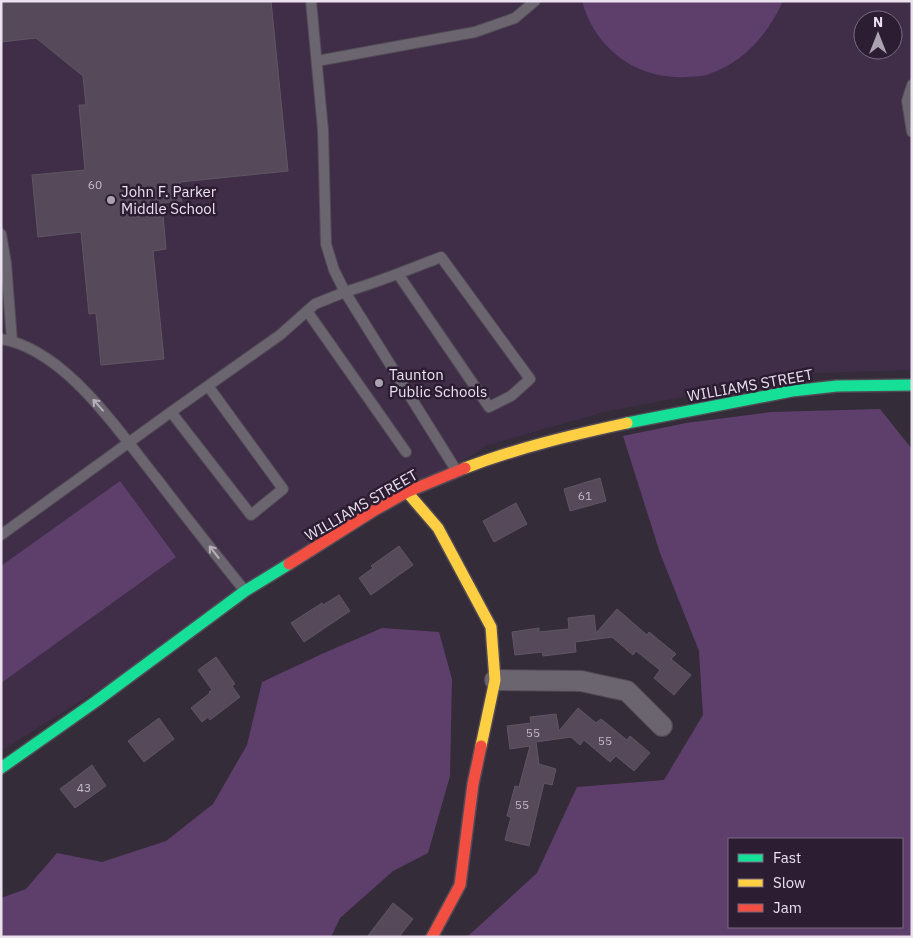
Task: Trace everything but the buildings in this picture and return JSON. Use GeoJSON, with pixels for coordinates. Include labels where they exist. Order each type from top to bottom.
{"type":"FeatureCollection","features":[{"type":"Feature","properties":{"kind":"street","name":"WILLIAMS STREET"},"geometry":{"type":"LineString","coordinates":[[1,768],[96,702],[245,591],[407,492],[456,470],[530,446],[584,432],[704,407],[836,386],[912,385]]}},
{"type":"Feature","properties":{"kind":"street"},"geometry":{"type":"LineString","coordinates":[[407,492],[438,528],[491,627],[495,680],[472,784],[460,885],[432,937]]}},
{"type":"Feature","properties":{"kind":"street"},"geometry":{"type":"LineString","coordinates":[[495,680],[581,681],[627,691],[662,726]]}},
{"type":"Feature","properties":{"kind":"lane"},"geometry":{"type":"LineString","coordinates":[[311,1],[323,130],[326,244],[334,270],[345,292],[456,470]]}},
{"type":"Feature","properties":{"kind":"lane"},"geometry":{"type":"LineString","coordinates":[[317,61],[475,32],[515,18],[535,1]]}},
{"type":"Feature","properties":{"kind":"lane"},"geometry":{"type":"LineString","coordinates":[[912,85],[907,101],[912,132]]}},
{"type":"Feature","properties":{"kind":"lane"},"geometry":{"type":"LineString","coordinates":[[1,234],[6,263],[12,341]]}},
{"type":"Feature","properties":{"kind":"lane"},"geometry":{"type":"LineString","coordinates":[[1,535],[280,335],[315,304],[345,292],[381,282],[398,274],[441,256],[530,379],[511,396],[489,407],[398,274]]}},
{"type":"Feature","properties":{"kind":"lane"},"geometry":{"type":"LineString","coordinates":[[307,311],[406,452]]}},
{"type":"Feature","properties":{"kind":"lane"},"geometry":{"type":"LineString","coordinates":[[1,339],[12,341],[37,352],[58,367],[99,405],[245,591]]}},
{"type":"Feature","properties":{"kind":"lane"},"geometry":{"type":"LineString","coordinates":[[171,412],[251,515],[283,489],[208,386]]}},
{"type":"Feature","properties":{"kind":"shaded area","name":"Taunton Public Schools"},"geometry":{"type":"Polygon","coordinates":[[[1,1],[912,1],[912,370],[816,373],[604,412],[488,445],[1,751],[1,1]]]}},
{"type":"Feature","properties":{"kind":"shaded area"},"geometry":{"type":"Polygon","coordinates":[[[582,1],[783,1],[770,25],[754,45],[733,62],[722,69],[701,76],[669,77],[635,67],[608,47],[597,34],[588,18],[582,1]]]}},
{"type":"Feature","properties":{"kind":"shaded area"},"geometry":{"type":"Polygon","coordinates":[[[880,409],[912,449],[912,937],[467,937],[537,873],[577,787],[664,780],[703,715],[699,651],[660,553],[623,436],[686,423],[771,412],[880,409]]]}},
{"type":"Feature","properties":{"kind":"shaded area"},"geometry":{"type":"Polygon","coordinates":[[[120,481],[176,557],[1,683],[1,566],[120,481]]]}},
{"type":"Feature","properties":{"kind":"shaded area"},"geometry":{"type":"Polygon","coordinates":[[[382,628],[439,632],[452,679],[450,776],[428,853],[393,871],[340,918],[331,937],[1,937],[1,898],[26,889],[57,853],[102,862],[166,841],[213,804],[247,745],[262,682],[382,628]]]}},
{"type":"Feature","properties":{"kind":"traffic: fast"},"geometry":{"type":"LineString","coordinates":[[627,423],[792,391],[837,386],[912,385]]}},
{"type":"Feature","properties":{"kind":"traffic: fast"},"geometry":{"type":"LineString","coordinates":[[1,768],[95,702],[245,591],[289,564]]}},
{"type":"Feature","properties":{"kind":"traffic: slow"},"geometry":{"type":"LineString","coordinates":[[465,468],[545,442],[627,423]]}},
{"type":"Feature","properties":{"kind":"traffic: slow"},"geometry":{"type":"LineString","coordinates":[[407,492],[438,528],[491,627],[495,680],[481,746]]}},
{"type":"Feature","properties":{"kind":"traffic: jam"},"geometry":{"type":"LineString","coordinates":[[289,564],[407,492],[465,468]]}},
{"type":"Feature","properties":{"kind":"traffic: jam"},"geometry":{"type":"LineString","coordinates":[[432,937],[460,885],[473,784],[481,746]]}},
{"type":"Feature","properties":{"kind":"place","name":"John F. Parker Middle School"},"geometry":{"type":"Point","coordinates":[111,200]}},
{"type":"Feature","properties":{"kind":"place","name":"Taunton Public Schools"},"geometry":{"type":"Point","coordinates":[379,383]}}]}
